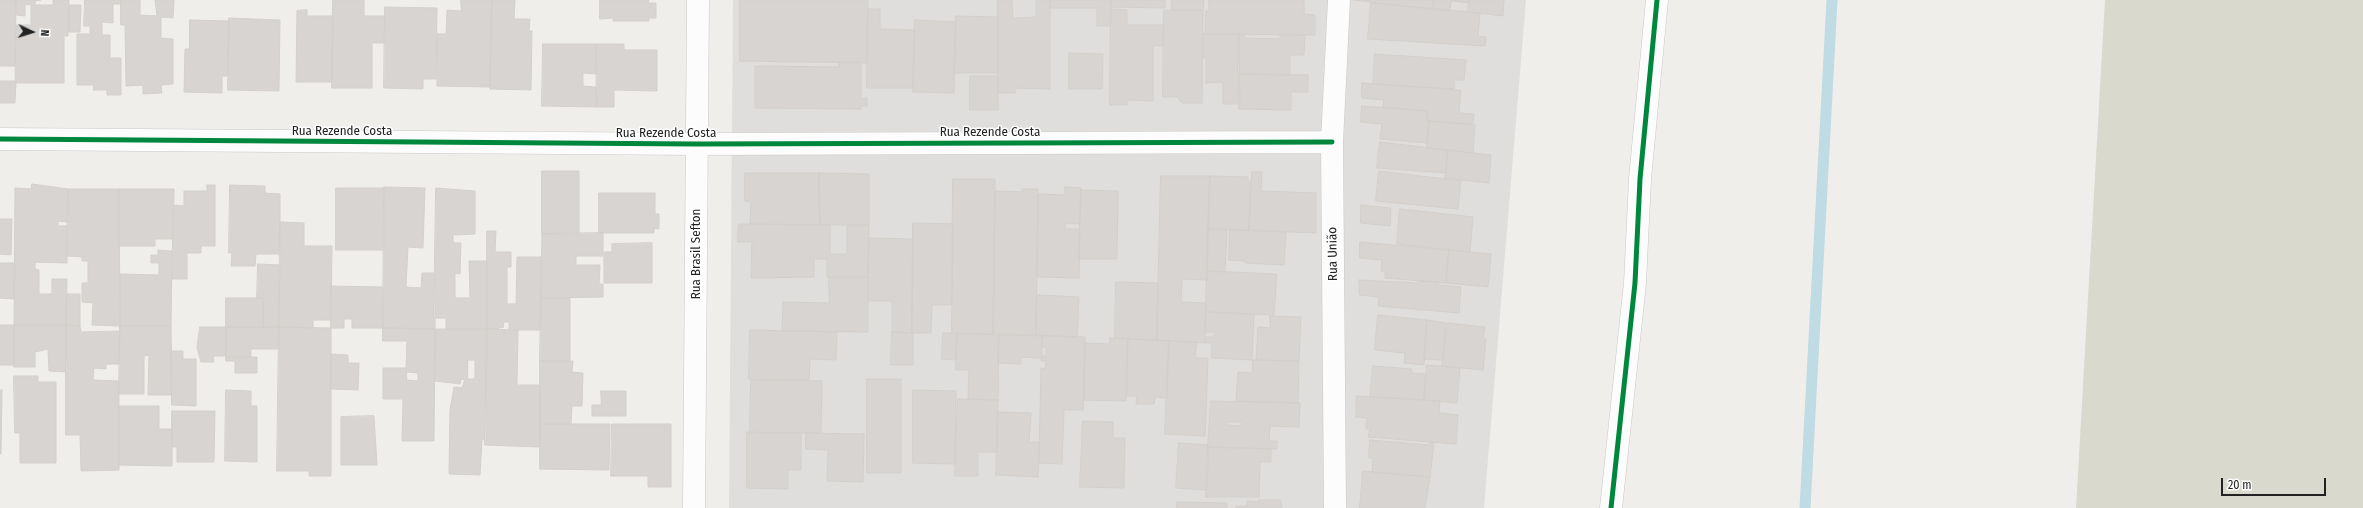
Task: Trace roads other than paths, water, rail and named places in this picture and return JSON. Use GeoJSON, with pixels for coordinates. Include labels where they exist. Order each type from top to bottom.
{"type":"FeatureCollection","features":[{"type":"Feature","properties":{"kind":"street","name":"Rua Brasil Sefton"},"geometry":{"type":"LineString","coordinates":[[694,508],[698,0]]}},
{"type":"Feature","properties":{"kind":"street","name":"Rua União"},"geometry":{"type":"LineString","coordinates":[[1335,508],[1332,142],[1339,0]]}},
{"type":"Feature","properties":{"kind":"street"},"geometry":{"type":"LineString","coordinates":[[1611,508],[1635,283],[1640,179],[1657,0]]}},
{"type":"Feature","properties":{"kind":"street","name":"Rua Rezende Costa"},"geometry":{"type":"LineString","coordinates":[[0,139],[697,144],[1332,142]]}},
{"type":"Feature","properties":{"kind":"waterway"},"geometry":{"type":"LineString","coordinates":[[1805,508],[1832,0]]}}]}
